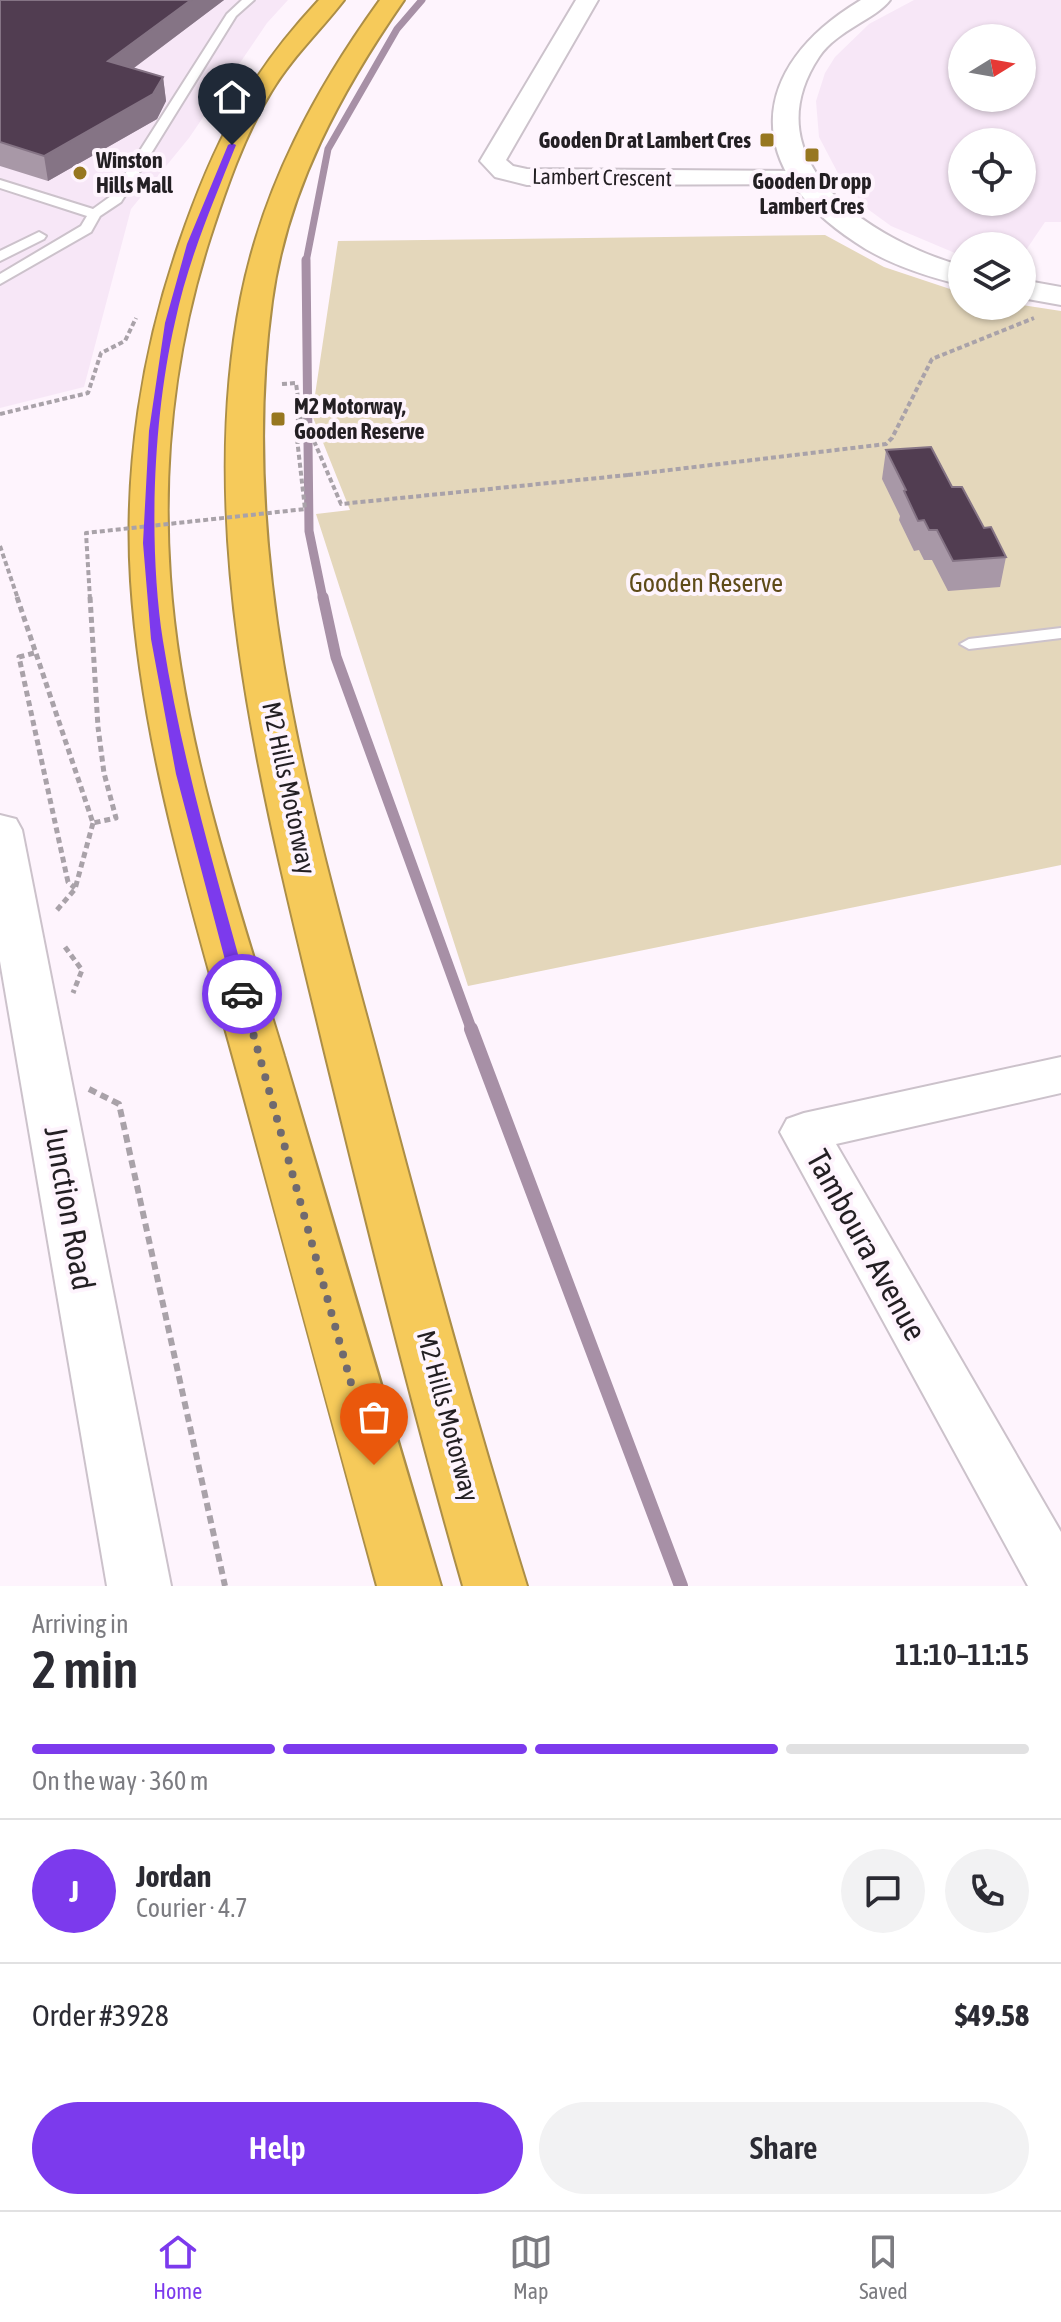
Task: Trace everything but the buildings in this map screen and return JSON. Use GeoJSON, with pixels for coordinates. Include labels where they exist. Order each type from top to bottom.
{"type":"FeatureCollection","features":[{"type":"Feature","properties":{"kind":"highway"},"geometry":{"type":"LineString","coordinates":[[332,0],[297,38],[261,87],[209,196],[192,244],[169,323],[154,431],[149,543],[157,639],[183,774],[258,1055],[409,1586]]}},
{"type":"Feature","properties":{"kind":"highway","name":"M2 Hills Motorway"},"geometry":{"type":"LineString","coordinates":[[392,0],[336,84],[308,137],[283,199],[259,292],[245,394],[245,502],[256,626],[280,764],[388,1202],[495,1586]]}},
{"type":"Feature","properties":{"kind":"street","name":"Lambert Crescent"},"geometry":{"type":"LineString","coordinates":[[587,0],[493,161],[504,172],[527,177],[807,179]]}},
{"type":"Feature","properties":{"kind":"street"},"geometry":{"type":"LineString","coordinates":[[878,0],[816,42],[790,81],[784,105],[788,140],[807,179],[842,219],[872,240],[908,258],[948,271]]}},
{"type":"Feature","properties":{"kind":"street","name":"Junction Road"},"geometry":{"type":"LineString","coordinates":[[0,830],[33,995],[139,1586]]}},
{"type":"Feature","properties":{"kind":"street","name":"Tamboura Avenue"},"geometry":{"type":"LineString","coordinates":[[1060,1586],[804,1132],[1061,1075]]}},
{"type":"Feature","properties":{"kind":"lane"},"geometry":{"type":"LineString","coordinates":[[0,280],[86,229],[95,214],[116,199],[232,14],[249,0]]}},
{"type":"Feature","properties":{"kind":"lane"},"geometry":{"type":"LineString","coordinates":[[0,184],[95,214]]}},
{"type":"Feature","properties":{"kind":"lane"},"geometry":{"type":"LineString","coordinates":[[0,257],[39,236]]}},
{"type":"Feature","properties":{"kind":"lane"},"geometry":{"type":"LineString","coordinates":[[969,644],[1061,633]]}},
{"type":"Feature","properties":{"kind":"path"},"geometry":{"type":"LineString","coordinates":[[93,823],[116,818],[104,773],[98,727],[86,533],[305,509],[295,421],[305,420],[341,504],[628,475],[886,444],[892,438],[932,359],[1052,305]]}},
{"type":"Feature","properties":{"kind":"path"},"geometry":{"type":"LineString","coordinates":[[0,414],[88,393],[98,353],[107,346],[125,341],[141,308]]}},
{"type":"Feature","properties":{"kind":"path"},"geometry":{"type":"LineString","coordinates":[[280,384],[296,383],[301,421]]}},
{"type":"Feature","properties":{"kind":"path"},"geometry":{"type":"LineString","coordinates":[[0,546],[93,823],[75,889],[57,909],[60,923]]}},
{"type":"Feature","properties":{"kind":"path"},"geometry":{"type":"LineString","coordinates":[[34,653],[19,657],[68,882],[75,889]]}},
{"type":"Feature","properties":{"kind":"path"},"geometry":{"type":"LineString","coordinates":[[33,995],[82,970],[65,950],[63,937]]}},
{"type":"Feature","properties":{"kind":"path"},"geometry":{"type":"LineString","coordinates":[[84,1087],[119,1104],[225,1586]]}},
{"type":"Feature","properties":{"kind":"shaded area","name":"Winston Hills Mall"},"geometry":{"type":"Polygon","coordinates":[[[0,0],[288,0],[267,23],[189,138],[131,209],[84,387],[0,408],[0,0]]]}},
{"type":"Feature","properties":{"kind":"shaded area"},"geometry":{"type":"Polygon","coordinates":[[[914,0],[1061,0],[1061,222],[1045,222],[1036,235],[1036,232],[948,232],[948,250],[891,226],[869,210],[841,179],[819,137],[816,101],[825,73],[835,57],[869,24],[914,0]]]}},
{"type":"Feature","properties":{"kind":"green space","name":"Gooden Reserve"},"geometry":{"type":"Polygon","coordinates":[[[825,235],[884,267],[948,288],[948,320],[1036,320],[1036,307],[1061,311],[1061,865],[468,986],[316,514],[350,510],[312,415],[338,241],[825,235]]]}},
{"type":"Feature","properties":{"kind":"waterway"},"geometry":{"type":"LineString","coordinates":[[306,262],[328,149],[397,29],[422,0]]}},
{"type":"Feature","properties":{"kind":"waterway"},"geometry":{"type":"LineString","coordinates":[[306,262],[309,531],[323,599]]}},
{"type":"Feature","properties":{"kind":"waterway"},"geometry":{"type":"LineString","coordinates":[[323,597],[336,657],[472,1031]]}},
{"type":"Feature","properties":{"kind":"waterway"},"geometry":{"type":"LineString","coordinates":[[471,1029],[681,1586]]}},
{"type":"Feature","properties":{"kind":"way so far"},"geometry":{"type":"LineString","coordinates":[[242,994],[374,1465]]}},
{"type":"Feature","properties":{"kind":"place","name":"Gooden Dr at Lambert Cres"},"geometry":{"type":"Point","coordinates":[767,140]}},
{"type":"Feature","properties":{"kind":"place","name":"Gooden Dr opp Lambert Cres"},"geometry":{"type":"Point","coordinates":[812,155]}},
{"type":"Feature","properties":{"kind":"place","name":"Winston Hills Mall"},"geometry":{"type":"Point","coordinates":[80,173]}},
{"type":"Feature","properties":{"kind":"place","name":"M2 Motorway, Gooden Reserve"},"geometry":{"type":"Point","coordinates":[278,419]}},
{"type":"Feature","properties":{"kind":"route"},"geometry":{"type":"LineString","coordinates":[[232,145],[192,244],[169,323],[154,431],[149,543],[157,639],[183,774],[242,994]]}}]}
